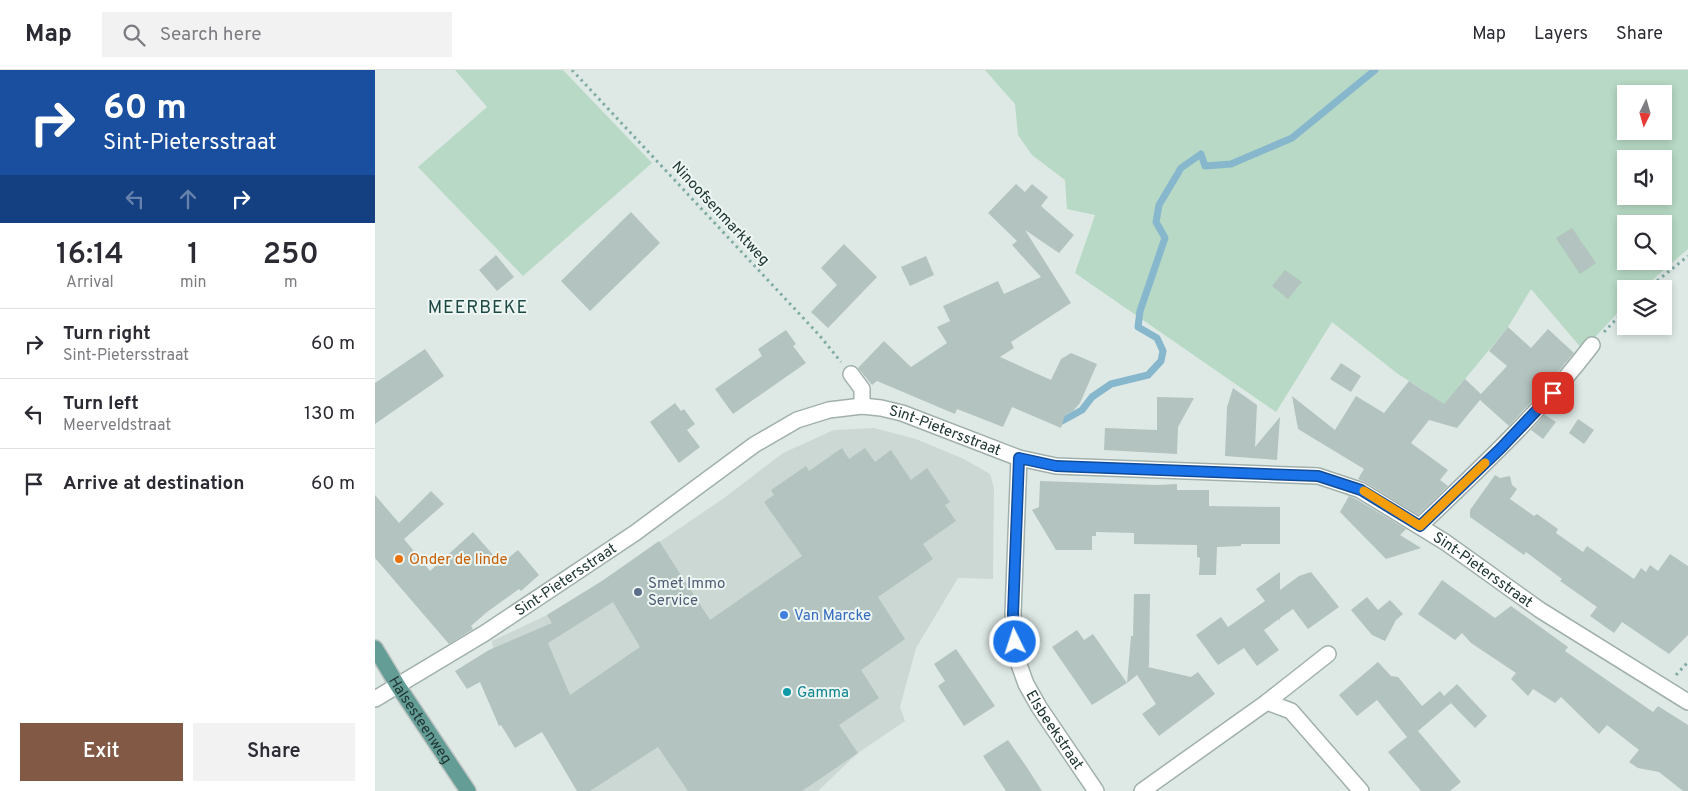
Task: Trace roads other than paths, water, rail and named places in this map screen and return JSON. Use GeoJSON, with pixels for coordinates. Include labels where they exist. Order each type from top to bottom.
{"type":"FeatureCollection","features":[{"type":"Feature","properties":{"kind":"main road","name":"Halsesteenweg"},"geometry":{"type":"LineString","coordinates":[[375,648],[468,791]]}},
{"type":"Feature","properties":{"kind":"street"},"geometry":{"type":"LineString","coordinates":[[1420,526],[1501,448],[1553,393],[1592,345]]}},
{"type":"Feature","properties":{"kind":"street"},"geometry":{"type":"LineString","coordinates":[[851,374],[862,389],[862,406]]}},
{"type":"Feature","properties":{"kind":"street","name":"Sint-Pietersstraat"},"geometry":{"type":"LineString","coordinates":[[375,699],[485,633],[635,533],[754,445],[797,420],[829,410],[862,406],[902,413],[1019,458],[1056,466],[1318,476],[1361,490],[1420,526],[1540,610],[1688,702]]}},
{"type":"Feature","properties":{"kind":"street","name":"Elsbeekstraat"},"geometry":{"type":"LineString","coordinates":[[1019,458],[1013,614],[1016,656],[1026,684],[1039,707],[1096,791]]}},
{"type":"Feature","properties":{"kind":"street"},"geometry":{"type":"LineString","coordinates":[[1143,791],[1267,702],[1328,654]]}},
{"type":"Feature","properties":{"kind":"street"},"geometry":{"type":"LineString","coordinates":[[1267,702],[1291,711],[1361,791]]}},
{"type":"Feature","properties":{"kind":"waterway"},"geometry":{"type":"LineString","coordinates":[[1062,421],[1082,410],[1092,397],[1111,384],[1148,375],[1161,361],[1163,351],[1157,338],[1138,327],[1140,311],[1165,238],[1156,222],[1159,205],[1181,168],[1201,154],[1205,166],[1231,164],[1292,138],[1375,70]]}},
{"type":"Feature","properties":{"kind":"place","name":"Onder de linde"},"geometry":{"type":"Point","coordinates":[399,559]}},
{"type":"Feature","properties":{"kind":"place","name":"Smet Immo Service"},"geometry":{"type":"Point","coordinates":[638,592]}},
{"type":"Feature","properties":{"kind":"place","name":"Van Marcke"},"geometry":{"type":"Point","coordinates":[784,615]}},
{"type":"Feature","properties":{"kind":"place","name":"Gamma"},"geometry":{"type":"Point","coordinates":[787,692]}},
{"type":"Feature","properties":{"kind":"district","name":"MEERBEKE"},"geometry":{"type":"Point","coordinates":[478,307]}}]}
